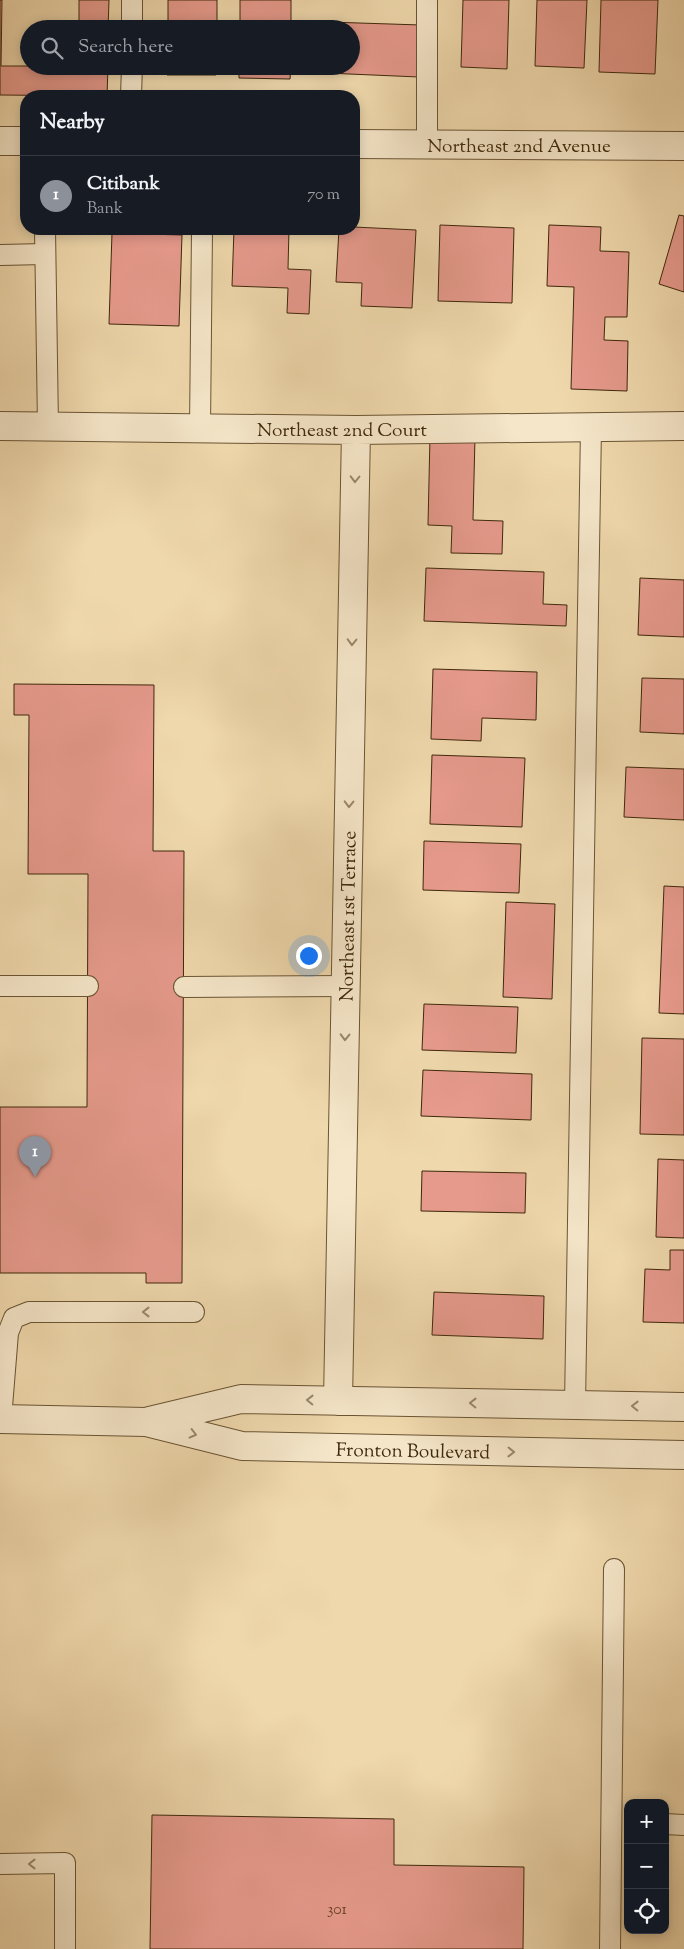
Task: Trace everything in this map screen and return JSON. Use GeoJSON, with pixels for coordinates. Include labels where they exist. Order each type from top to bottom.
{"type":"FeatureCollection","features":[{"type":"Feature","properties":{"kind":"street"},"geometry":{"type":"LineString","coordinates":[[0,141],[20,141]]}},
{"type":"Feature","properties":{"kind":"street","name":"Northeast 2nd Avenue"},"geometry":{"type":"LineString","coordinates":[[360,144],[684,146]]}},
{"type":"Feature","properties":{"kind":"street","name":"Northeast 2nd Court"},"geometry":{"type":"LineString","coordinates":[[0,426],[356,430],[684,426]]}},
{"type":"Feature","properties":{"kind":"street","name":"Northeast 1st Terrace"},"geometry":{"type":"LineString","coordinates":[[338,1401],[356,430]]}},
{"type":"Feature","properties":{"kind":"street","name":"Fronton Boulevard"},"geometry":{"type":"LineString","coordinates":[[146,1422],[241,1399],[684,1407]]}},
{"type":"Feature","properties":{"kind":"street","name":"Fronton Boulevard"},"geometry":{"type":"LineString","coordinates":[[1,1419],[146,1422],[242,1446],[684,1454]]}},
{"type":"Feature","properties":{"kind":"lane"},"geometry":{"type":"LineString","coordinates":[[132,0],[132,20]]}},
{"type":"Feature","properties":{"kind":"lane"},"geometry":{"type":"LineString","coordinates":[[427,0],[427,144]]}},
{"type":"Feature","properties":{"kind":"lane"},"geometry":{"type":"LineString","coordinates":[[131,90],[132,75]]}},
{"type":"Feature","properties":{"kind":"lane"},"geometry":{"type":"LineString","coordinates":[[45,235],[48,427]]}},
{"type":"Feature","properties":{"kind":"lane"},"geometry":{"type":"LineString","coordinates":[[200,429],[202,235]]}},
{"type":"Feature","properties":{"kind":"lane"},"geometry":{"type":"LineString","coordinates":[[0,256],[45,254]]}},
{"type":"Feature","properties":{"kind":"lane"},"geometry":{"type":"LineString","coordinates":[[575,1405],[591,427]]}},
{"type":"Feature","properties":{"kind":"lane"},"geometry":{"type":"LineString","coordinates":[[0,986],[88,986]]}},
{"type":"Feature","properties":{"kind":"lane"},"geometry":{"type":"LineString","coordinates":[[184,987],[346,986]]}},
{"type":"Feature","properties":{"kind":"lane"},"geometry":{"type":"LineString","coordinates":[[1,1419],[8,1333],[14,1318],[29,1312],[194,1312]]}},
{"type":"Feature","properties":{"kind":"lane"},"geometry":{"type":"LineString","coordinates":[[610,1949],[619,1822],[614,1569]]}},
{"type":"Feature","properties":{"kind":"lane"},"geometry":{"type":"LineString","coordinates":[[669,1824],[684,1824]]}},
{"type":"Feature","properties":{"kind":"lane"},"geometry":{"type":"LineString","coordinates":[[0,1864],[65,1863],[65,1949]]}},
{"type":"Feature","properties":{"kind":"building"},"geometry":{"type":"Polygon","coordinates":[[[0,0],[2,0],[1,66],[20,66],[20,75],[108,75],[107,90],[20,90],[20,95],[0,95],[0,0]]]}},
{"type":"Feature","properties":{"kind":"building"},"geometry":{"type":"Polygon","coordinates":[[[79,0],[109,0],[108,20],[79,20],[79,0]]]}},
{"type":"Feature","properties":{"kind":"building"},"geometry":{"type":"Polygon","coordinates":[[[168,0],[217,0],[217,20],[168,20],[168,0]]]}},
{"type":"Feature","properties":{"kind":"building"},"geometry":{"type":"Polygon","coordinates":[[[240,0],[291,0],[291,20],[240,20],[240,0]]]}},
{"type":"Feature","properties":{"kind":"building"},"geometry":{"type":"Polygon","coordinates":[[[463,0],[509,0],[507,69],[461,67],[463,0]]]}},
{"type":"Feature","properties":{"kind":"building"},"geometry":{"type":"Polygon","coordinates":[[[537,0],[587,0],[584,68],[535,66],[537,0]]]}},
{"type":"Feature","properties":{"kind":"building"},"geometry":{"type":"Polygon","coordinates":[[[601,0],[658,0],[655,74],[599,72],[601,0]]]}},
{"type":"Feature","properties":{"kind":"building"},"geometry":{"type":"Polygon","coordinates":[[[360,23],[421,25],[419,77],[360,74],[360,23]]]}},
{"type":"Feature","properties":{"kind":"building"},"geometry":{"type":"Polygon","coordinates":[[[239,75],[290,75],[290,79],[239,78],[239,75]]]}},
{"type":"Feature","properties":{"kind":"building"},"geometry":{"type":"Polygon","coordinates":[[[679,215],[684,216],[684,292],[659,284],[679,215]]]}},
{"type":"Feature","properties":{"kind":"building"},"geometry":{"type":"Polygon","coordinates":[[[440,225],[514,228],[512,303],[438,301],[440,225]]]}},
{"type":"Feature","properties":{"kind":"building"},"geometry":{"type":"Polygon","coordinates":[[[549,225],[601,227],[600,251],[629,252],[627,317],[605,317],[604,340],[628,341],[627,391],[571,389],[574,287],[547,286],[549,225]]]}},
{"type":"Feature","properties":{"kind":"building"},"geometry":{"type":"Polygon","coordinates":[[[360,227],[416,230],[412,308],[361,306],[362,283],[336,282],[339,235],[360,235],[360,227]]]}},
{"type":"Feature","properties":{"kind":"building"},"geometry":{"type":"Polygon","coordinates":[[[112,235],[182,235],[179,326],[109,324],[112,235]]]}},
{"type":"Feature","properties":{"kind":"building"},"geometry":{"type":"Polygon","coordinates":[[[234,235],[289,235],[288,269],[311,270],[309,314],[287,313],[288,288],[232,286],[234,235]]]}},
{"type":"Feature","properties":{"kind":"building"},"geometry":{"type":"Polygon","coordinates":[[[430,436],[475,437],[473,520],[503,521],[502,554],[451,553],[452,526],[428,525],[430,436]]]}},
{"type":"Feature","properties":{"kind":"building"},"geometry":{"type":"Polygon","coordinates":[[[426,568],[544,572],[543,604],[567,605],[566,626],[424,621],[426,568]]]}},
{"type":"Feature","properties":{"kind":"building"},"geometry":{"type":"Polygon","coordinates":[[[640,578],[684,580],[684,637],[638,635],[640,578]]]}},
{"type":"Feature","properties":{"kind":"building"},"geometry":{"type":"Polygon","coordinates":[[[433,669],[537,672],[536,720],[482,718],[481,741],[431,739],[433,669]]]}},
{"type":"Feature","properties":{"kind":"building"},"geometry":{"type":"Polygon","coordinates":[[[642,678],[684,679],[684,734],[640,732],[642,678]]]}},
{"type":"Feature","properties":{"kind":"building"},"geometry":{"type":"Polygon","coordinates":[[[14,684],[154,685],[153,851],[184,851],[182,1283],[146,1283],[146,1273],[0,1273],[0,1107],[87,1107],[88,874],[28,874],[29,715],[14,715],[14,684]]]}},
{"type":"Feature","properties":{"kind":"building"},"geometry":{"type":"Polygon","coordinates":[[[432,755],[525,758],[522,827],[430,824],[432,755]]]}},
{"type":"Feature","properties":{"kind":"building"},"geometry":{"type":"Polygon","coordinates":[[[626,767],[684,769],[684,820],[624,817],[626,767]]]}},
{"type":"Feature","properties":{"kind":"building"},"geometry":{"type":"Polygon","coordinates":[[[424,841],[521,844],[519,893],[423,890],[424,841]]]}},
{"type":"Feature","properties":{"kind":"building"},"geometry":{"type":"Polygon","coordinates":[[[664,886],[684,887],[684,1014],[659,1013],[664,886]]]}},
{"type":"Feature","properties":{"kind":"building"},"geometry":{"type":"Polygon","coordinates":[[[506,902],[555,904],[552,999],[503,997],[506,902]]]}},
{"type":"Feature","properties":{"kind":"building"},"geometry":{"type":"Polygon","coordinates":[[[424,1004],[518,1007],[516,1053],[422,1050],[424,1004]]]}},
{"type":"Feature","properties":{"kind":"building"},"geometry":{"type":"Polygon","coordinates":[[[642,1038],[684,1039],[684,1135],[640,1134],[642,1038]]]}},
{"type":"Feature","properties":{"kind":"building"},"geometry":{"type":"Polygon","coordinates":[[[423,1070],[532,1074],[531,1120],[421,1116],[423,1070]]]}},
{"type":"Feature","properties":{"kind":"building"},"geometry":{"type":"Polygon","coordinates":[[[658,1159],[684,1160],[684,1238],[656,1237],[658,1159]]]}},
{"type":"Feature","properties":{"kind":"building"},"geometry":{"type":"Polygon","coordinates":[[[422,1171],[526,1173],[525,1213],[421,1211],[422,1171]]]}},
{"type":"Feature","properties":{"kind":"building"},"geometry":{"type":"Polygon","coordinates":[[[670,1250],[684,1250],[684,1323],[643,1322],[645,1269],[670,1270],[670,1250]]]}},
{"type":"Feature","properties":{"kind":"building"},"geometry":{"type":"Polygon","coordinates":[[[434,1292],[544,1296],[543,1339],[432,1335],[434,1292]]]}},
{"type":"Feature","properties":{"kind":"building"},"geometry":{"type":"Polygon","coordinates":[[[152,1815],[394,1819],[394,1865],[524,1867],[523,1949],[150,1949],[152,1815]]]}},
{"type":"Feature","properties":{"kind":"place","name":"Citibank"},"geometry":{"type":"Point","coordinates":[35,1177]}}]}
